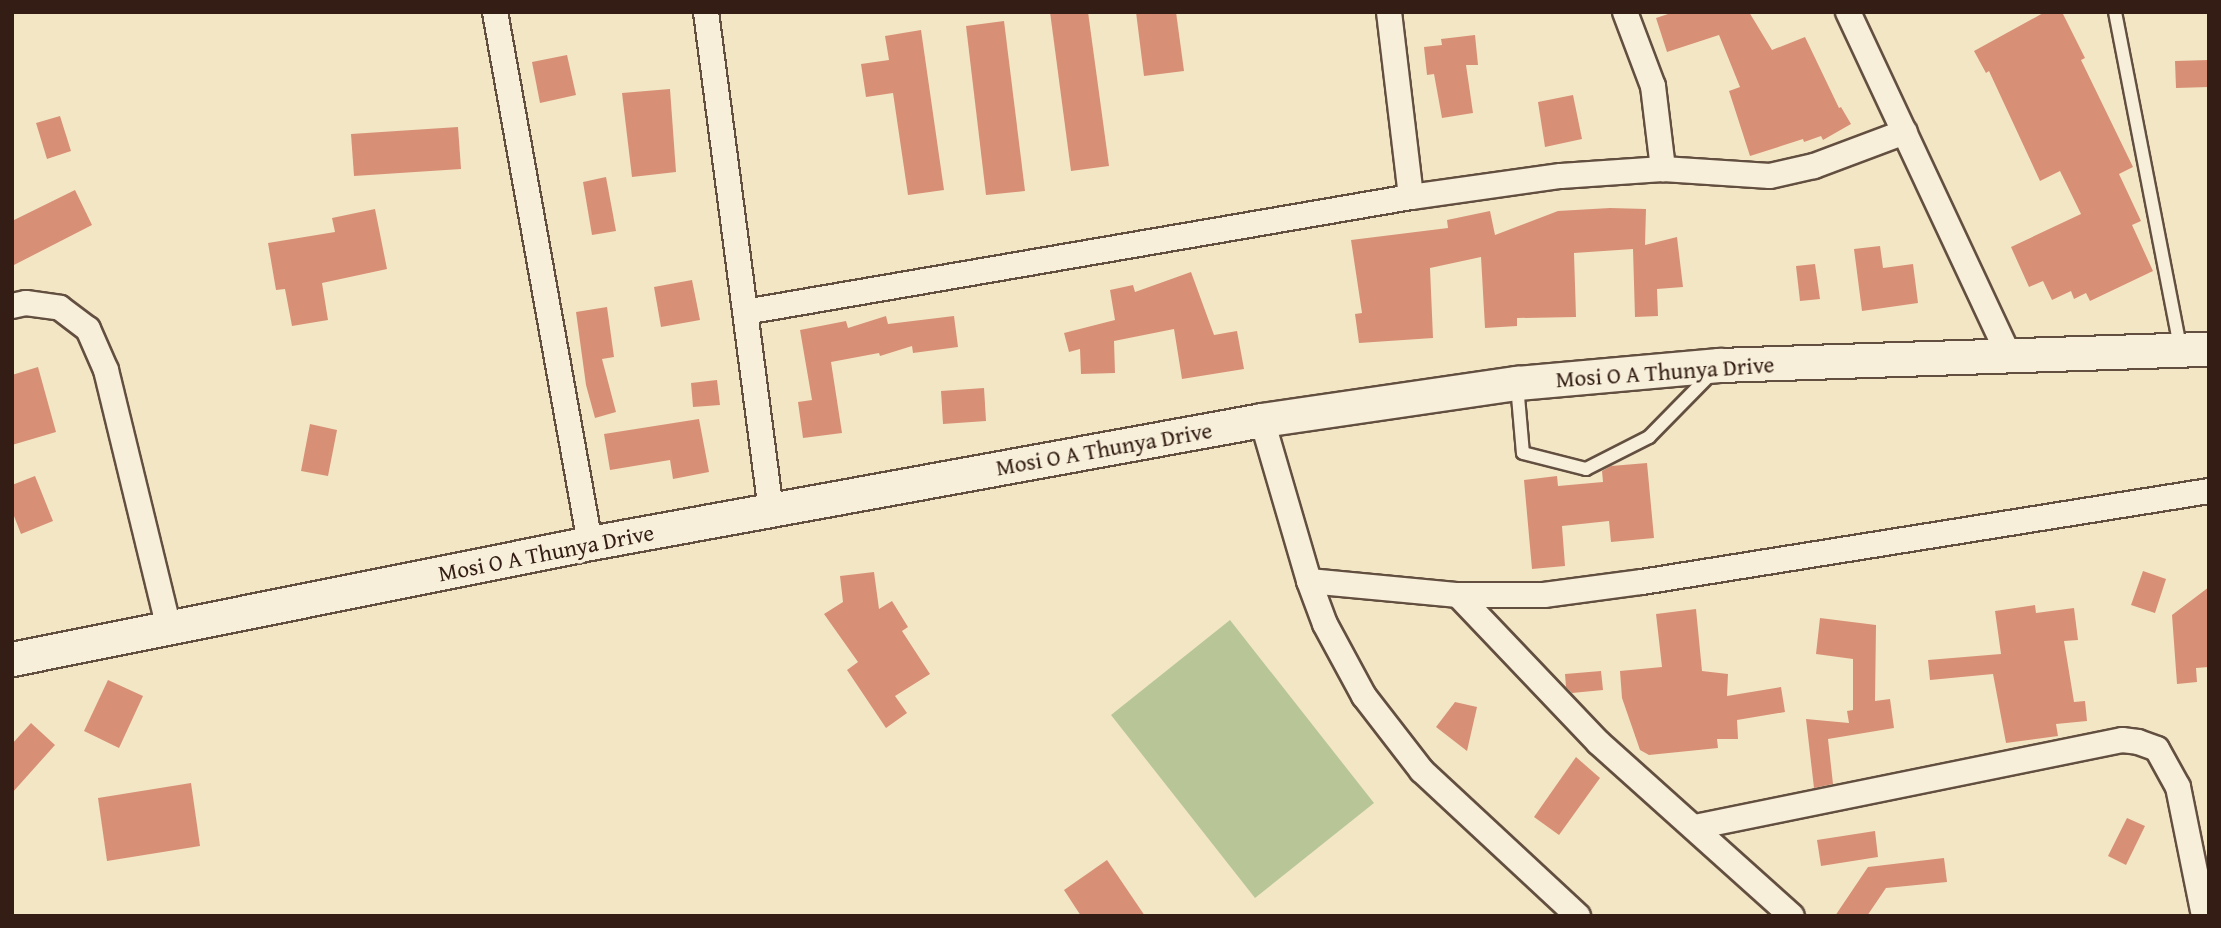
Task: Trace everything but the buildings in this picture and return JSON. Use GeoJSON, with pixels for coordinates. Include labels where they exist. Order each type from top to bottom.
{"type":"FeatureCollection","features":[{"type":"Feature","properties":{"kind":"street"},"geometry":{"type":"LineString","coordinates":[[495,12],[590,543]]}},
{"type":"Feature","properties":{"kind":"street"},"geometry":{"type":"LineString","coordinates":[[706,12],[771,511]]}},
{"type":"Feature","properties":{"kind":"street"},"geometry":{"type":"LineString","coordinates":[[1389,12],[1411,197]]}},
{"type":"Feature","properties":{"kind":"street"},"geometry":{"type":"LineString","coordinates":[[1625,12],[1653,86],[1663,169]]}},
{"type":"Feature","properties":{"kind":"street"},"geometry":{"type":"LineString","coordinates":[[1848,12],[2008,354]]}},
{"type":"Feature","properties":{"kind":"street"},"geometry":{"type":"LineString","coordinates":[[745,312],[1411,197],[1561,176],[1663,169],[1770,176],[1814,166],[1905,132]]}},
{"type":"Feature","properties":{"kind":"street"},"geometry":{"type":"LineString","coordinates":[[12,306],[26,303],[60,309],[88,329],[106,370],[169,628]]}},
{"type":"Feature","properties":{"kind":"street","name":"Mosi O A Thunya Drive"},"geometry":{"type":"LineString","coordinates":[[12,659],[590,543],[1262,420],[1517,383],[1719,365],[2195,350]]}},
{"type":"Feature","properties":{"kind":"street"},"geometry":{"type":"LineString","coordinates":[[1262,420],[1309,580],[1344,662],[1390,733],[1450,798],[1578,916]]}},
{"type":"Feature","properties":{"kind":"street"},"geometry":{"type":"LineString","coordinates":[[1309,580],[1458,595],[1544,594],[1642,582],[2209,491]]}},
{"type":"Feature","properties":{"kind":"street"},"geometry":{"type":"LineString","coordinates":[[1458,595],[1599,743],[1792,916]]}},
{"type":"Feature","properties":{"kind":"street"},"geometry":{"type":"LineString","coordinates":[[1695,827],[2122,740],[2138,742],[2157,749],[2178,787],[2204,916]]}},
{"type":"Feature","properties":{"kind":"lane"},"geometry":{"type":"LineString","coordinates":[[2115,12],[2195,350]]}},
{"type":"Feature","properties":{"kind":"lane"},"geometry":{"type":"LineString","coordinates":[[1517,383],[1523,453],[1586,469],[1649,437],[1719,365]]}},
{"type":"Feature","properties":{"kind":"green space"},"geometry":{"type":"Polygon","coordinates":[[[1230,620],[1374,803],[1255,898],[1111,715],[1230,620]]]}}]}
